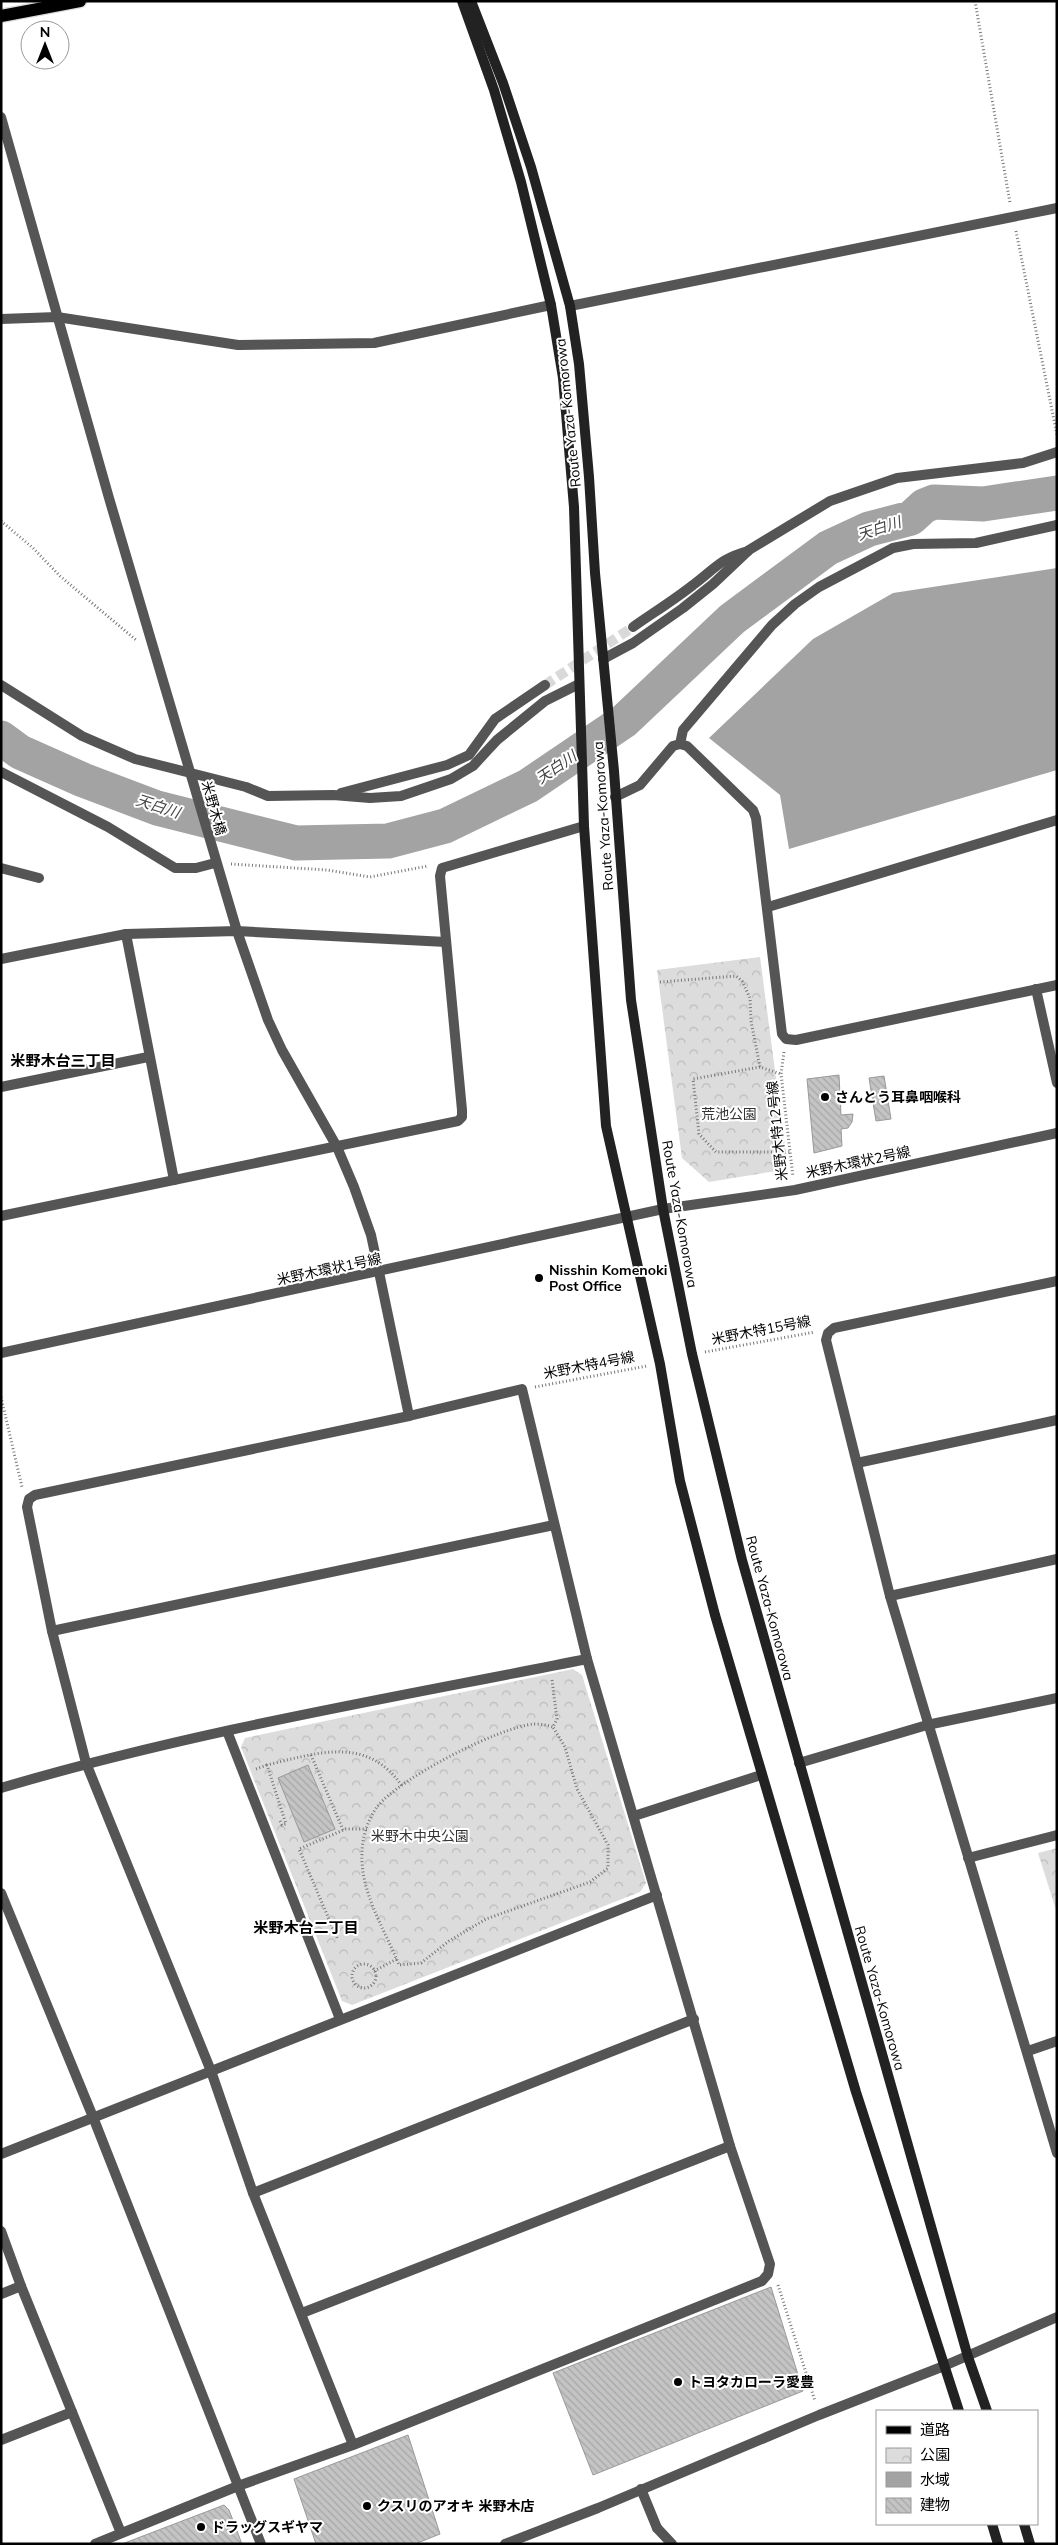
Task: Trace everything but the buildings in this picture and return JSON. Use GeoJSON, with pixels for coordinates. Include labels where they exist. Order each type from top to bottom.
{"type":"FeatureCollection","features":[{"type":"Feature","properties":{"kind":"main road"},"geometry":{"type":"LineString","coordinates":[[1,16],[80,1]]}},
{"type":"Feature","properties":{"kind":"main road","name":"Route Yaza-Komorowa"},"geometry":{"type":"LineString","coordinates":[[462,1],[494,90],[521,182],[551,305],[564,378],[574,507],[584,826],[606,1126],[660,1364],[680,1481],[715,1615],[856,2092],[959,2410]]}},
{"type":"Feature","properties":{"kind":"main road","name":"Route Yaza-Komorowa"},"geometry":{"type":"LineString","coordinates":[[471,1],[503,84],[524,148],[570,306],[579,364],[614,771],[630,1000],[663,1209],[692,1354],[742,1560],[968,2357],[987,2410]]}},
{"type":"Feature","properties":{"kind":"main road"},"geometry":{"type":"LineString","coordinates":[[992,2525],[998,2544]]}},
{"type":"Feature","properties":{"kind":"main road"},"geometry":{"type":"LineString","coordinates":[[1024,2525],[1030,2544]]}},
{"type":"Feature","properties":{"kind":"street","name":"米野木橋"},"geometry":{"type":"LineString","coordinates":[[1,117],[150,641],[236,930],[260,1000],[282,1050],[336,1147],[371,1235],[409,1416]]}},
{"type":"Feature","properties":{"kind":"street"},"geometry":{"type":"LineString","coordinates":[[570,306],[1057,208]]}},
{"type":"Feature","properties":{"kind":"street"},"geometry":{"type":"LineString","coordinates":[[1,319],[57,317],[238,345],[374,343],[551,305]]}},
{"type":"Feature","properties":{"kind":"street"},"geometry":{"type":"LineString","coordinates":[[603,658],[633,643],[683,608],[713,584],[749,550],[830,501],[897,478],[1023,463],[1057,452]]}},
{"type":"Feature","properties":{"kind":"street"},"geometry":{"type":"LineString","coordinates":[[680,744],[683,730],[772,625],[795,604],[819,587],[892,548],[913,544],[976,543],[1057,525]]}},
{"type":"Feature","properties":{"kind":"street"},"geometry":{"type":"LineString","coordinates":[[633,627],[695,584],[728,556],[749,550]]}},
{"type":"Feature","properties":{"kind":"street"},"geometry":{"type":"LineString","coordinates":[[1,685],[82,736],[135,759],[246,787],[268,796],[333,795],[370,798],[401,796],[451,779],[473,766],[497,740],[545,701],[579,684]]}},
{"type":"Feature","properties":{"kind":"street"},"geometry":{"type":"LineString","coordinates":[[333,795],[447,764],[469,755],[495,719],[545,685]]}},
{"type":"Feature","properties":{"kind":"street"},"geometry":{"type":"LineString","coordinates":[[615,797],[640,784],[673,746],[680,744],[687,746],[753,810],[756,818],[768,907],[782,1034],[786,1039],[796,1040],[1057,985]]}},
{"type":"Feature","properties":{"kind":"street"},"geometry":{"type":"LineString","coordinates":[[1,772],[108,826],[175,868],[196,868],[214,858]]}},
{"type":"Feature","properties":{"kind":"street"},"geometry":{"type":"LineString","coordinates":[[768,907],[1057,820]]}},
{"type":"Feature","properties":{"kind":"street"},"geometry":{"type":"LineString","coordinates":[[1,1216],[458,1122],[462,1117],[440,876],[442,868],[584,826]]}},
{"type":"Feature","properties":{"kind":"street"},"geometry":{"type":"LineString","coordinates":[[1,868],[39,878]]}},
{"type":"Feature","properties":{"kind":"street"},"geometry":{"type":"LineString","coordinates":[[1,959],[126,934],[236,930],[446,942]]}},
{"type":"Feature","properties":{"kind":"street"},"geometry":{"type":"LineString","coordinates":[[126,934],[148,1056],[174,1180]]}},
{"type":"Feature","properties":{"kind":"street"},"geometry":{"type":"LineString","coordinates":[[1036,989],[1057,1083]]}},
{"type":"Feature","properties":{"kind":"street"},"geometry":{"type":"LineString","coordinates":[[1,1087],[148,1056]]}},
{"type":"Feature","properties":{"kind":"street","name":"米野木環状2号線"},"geometry":{"type":"LineString","coordinates":[[663,1209],[795,1190],[1057,1133]]}},
{"type":"Feature","properties":{"kind":"street","name":"米野木環状1号線"},"geometry":{"type":"LineString","coordinates":[[1,1353],[663,1209]]}},
{"type":"Feature","properties":{"kind":"street"},"geometry":{"type":"LineString","coordinates":[[1057,1281],[834,1328],[828,1333],[826,1340],[890,1596],[927,1725],[1028,2051],[1037,2091],[1057,2153]]}},
{"type":"Feature","properties":{"kind":"street"},"geometry":{"type":"LineString","coordinates":[[95,2544],[238,2486],[353,2444],[762,2281],[768,2274],[770,2264],[730,2146],[587,1659],[522,1390],[409,1416],[35,1495],[29,1499],[27,1507],[52,1631],[86,1762],[211,2071],[254,2193],[353,2444]]}},
{"type":"Feature","properties":{"kind":"street"},"geometry":{"type":"LineString","coordinates":[[857,1463],[1057,1420]]}},
{"type":"Feature","properties":{"kind":"street"},"geometry":{"type":"LineString","coordinates":[[52,1631],[554,1525]]}},
{"type":"Feature","properties":{"kind":"street"},"geometry":{"type":"LineString","coordinates":[[890,1596],[1057,1559]]}},
{"type":"Feature","properties":{"kind":"street"},"geometry":{"type":"LineString","coordinates":[[1,1788],[86,1762],[227,1731],[587,1659]]}},
{"type":"Feature","properties":{"kind":"street"},"geometry":{"type":"LineString","coordinates":[[799,1763],[927,1725],[1057,1698]]}},
{"type":"Feature","properties":{"kind":"street"},"geometry":{"type":"LineString","coordinates":[[227,1731],[340,2019]]}},
{"type":"Feature","properties":{"kind":"street"},"geometry":{"type":"LineString","coordinates":[[634,1816],[761,1775]]}},
{"type":"Feature","properties":{"kind":"street"},"geometry":{"type":"LineString","coordinates":[[968,1858],[1057,1835]]}},
{"type":"Feature","properties":{"kind":"street"},"geometry":{"type":"LineString","coordinates":[[1,1893],[93,2117],[261,2544]]}},
{"type":"Feature","properties":{"kind":"street"},"geometry":{"type":"LineString","coordinates":[[1,2154],[657,1895]]}},
{"type":"Feature","properties":{"kind":"street"},"geometry":{"type":"LineString","coordinates":[[254,2193],[694,2019]]}},
{"type":"Feature","properties":{"kind":"street"},"geometry":{"type":"LineString","coordinates":[[1028,2051],[1057,2041]]}},
{"type":"Feature","properties":{"kind":"street"},"geometry":{"type":"LineString","coordinates":[[302,2313],[730,2146]]}},
{"type":"Feature","properties":{"kind":"street"},"geometry":{"type":"LineString","coordinates":[[1,2231],[21,2286],[121,2533]]}},
{"type":"Feature","properties":{"kind":"street"},"geometry":{"type":"LineString","coordinates":[[1,2294],[21,2286]]}},
{"type":"Feature","properties":{"kind":"street"},"geometry":{"type":"LineString","coordinates":[[505,2544],[819,2415],[968,2357],[1057,2317]]}},
{"type":"Feature","properties":{"kind":"street"},"geometry":{"type":"LineString","coordinates":[[1,2440],[72,2412]]}},
{"type":"Feature","properties":{"kind":"street"},"geometry":{"type":"LineString","coordinates":[[641,2489],[657,2528],[660,2544]]}},
{"type":"Feature","properties":{"kind":"street"},"geometry":{"type":"LineString","coordinates":[[657,2528],[672,2544]]}},
{"type":"Feature","properties":{"kind":"path"},"geometry":{"type":"LineString","coordinates":[[1,522],[130,637],[142,643],[150,641]]}},
{"type":"Feature","properties":{"kind":"path"},"geometry":{"type":"LineString","coordinates":[[214,858],[327,870],[370,877],[402,873],[440,863],[448,866]]}},
{"type":"Feature","properties":{"kind":"path"},"geometry":{"type":"LineString","coordinates":[[660,982],[736,976],[742,981],[750,998],[751,1021],[760,1067]]}},
{"type":"Feature","properties":{"kind":"path","name":"米野木特12号線"},"geometry":{"type":"LineString","coordinates":[[786,1039],[782,1074],[795,1190]]}},
{"type":"Feature","properties":{"kind":"path"},"geometry":{"type":"LineString","coordinates":[[782,1074],[760,1067],[692,1080],[699,1134],[716,1152],[743,1154],[791,1152]]}},
{"type":"Feature","properties":{"kind":"path","name":"米野木特15号線"},"geometry":{"type":"LineString","coordinates":[[692,1354],[834,1328]]}},
{"type":"Feature","properties":{"kind":"path","name":"米野木特4号線"},"geometry":{"type":"LineString","coordinates":[[522,1390],[660,1364]]}},
{"type":"Feature","properties":{"kind":"path"},"geometry":{"type":"LineString","coordinates":[[1,1397],[27,1507]]}},
{"type":"Feature","properties":{"kind":"path"},"geometry":{"type":"LineString","coordinates":[[550,1667],[557,1719],[553,1727]]}},
{"type":"Feature","properties":{"kind":"path"},"geometry":{"type":"LineString","coordinates":[[533,1724],[553,1727],[564,1747],[577,1789],[608,1845],[608,1868],[590,1882],[486,1919],[449,1941],[421,1963],[399,1965],[364,1882],[362,1852],[367,1829],[376,1808],[386,1797],[431,1766],[475,1744],[533,1724]]}},
{"type":"Feature","properties":{"kind":"path"},"geometry":{"type":"LineString","coordinates":[[278,1817],[282,1825],[286,1824],[267,1765],[332,1750],[363,1755],[386,1767],[402,1786]]}},
{"type":"Feature","properties":{"kind":"path"},"geometry":{"type":"LineString","coordinates":[[312,1755],[343,1830]]}},
{"type":"Feature","properties":{"kind":"path"},"geometry":{"type":"LineString","coordinates":[[336,1938],[299,1850],[343,1830],[353,1827],[367,1829]]}},
{"type":"Feature","properties":{"kind":"path"},"geometry":{"type":"LineString","coordinates":[[374,1972],[397,1959]]}},
{"type":"Feature","properties":{"kind":"path"},"geometry":{"type":"LineString","coordinates":[[365,1965],[374,1972],[375,1980],[368,1987],[358,1987],[354,1983],[352,1977],[356,1968],[365,1965]]}},
{"type":"Feature","properties":{"kind":"path"},"geometry":{"type":"LineString","coordinates":[[768,2274],[777,2283],[819,2415]]}},
{"type":"Feature","properties":{"kind":"green space","name":"荒池公園"},"geometry":{"type":"Polygon","coordinates":[[[760,957],[788,1169],[709,1182],[682,1158],[657,970],[760,957]]]}},
{"type":"Feature","properties":{"kind":"green space","name":"米野木中央公園"},"geometry":{"type":"Polygon","coordinates":[[[573,1669],[582,1675],[646,1883],[640,1892],[352,2005],[342,2001],[241,1747],[245,1738],[573,1669]]]}},
{"type":"Feature","properties":{"kind":"green space"},"geometry":{"type":"Polygon","coordinates":[[[1057,1848],[1057,1913],[1038,1853],[1057,1848]]]}},
{"type":"Feature","properties":{"kind":"water"},"geometry":{"type":"Polygon","coordinates":[[[1057,568],[1057,770],[789,849],[780,795],[709,738],[813,639],[893,593],[1057,568]]]}},
{"type":"Feature","properties":{"kind":"waterway","name":"天白川"},"geometry":{"type":"LineString","coordinates":[[1,738],[20,752],[83,780],[157,808],[296,843],[388,841],[445,826],[528,786],[624,721],[732,619],[828,548],[869,529],[911,518],[924,506],[934,502],[983,504],[1057,493]]}},
{"type":"Feature","properties":{"kind":"tunnel"},"geometry":{"type":"LineString","coordinates":[[545,685],[633,627]]}},
{"type":"Feature","properties":{"kind":"place","name":"さんとう耳鼻咽喉科"},"geometry":{"type":"Point","coordinates":[825,1097]}},
{"type":"Feature","properties":{"kind":"place","name":"Nisshin Komenoki Post Office"},"geometry":{"type":"Point","coordinates":[539,1278]}},
{"type":"Feature","properties":{"kind":"place","name":"トヨタカローラ愛豊"},"geometry":{"type":"Point","coordinates":[678,2382]}},
{"type":"Feature","properties":{"kind":"place","name":"クスリのアオキ 米野木店"},"geometry":{"type":"Point","coordinates":[367,2506]}},
{"type":"Feature","properties":{"kind":"place","name":"ドラッグスギヤマ"},"geometry":{"type":"Point","coordinates":[201,2527]}},
{"type":"Feature","properties":{"kind":"district","name":"米野木台三丁目"},"geometry":{"type":"Point","coordinates":[63,1060]}},
{"type":"Feature","properties":{"kind":"district","name":"米野木台二丁目"},"geometry":{"type":"Point","coordinates":[306,1927]}}]}
